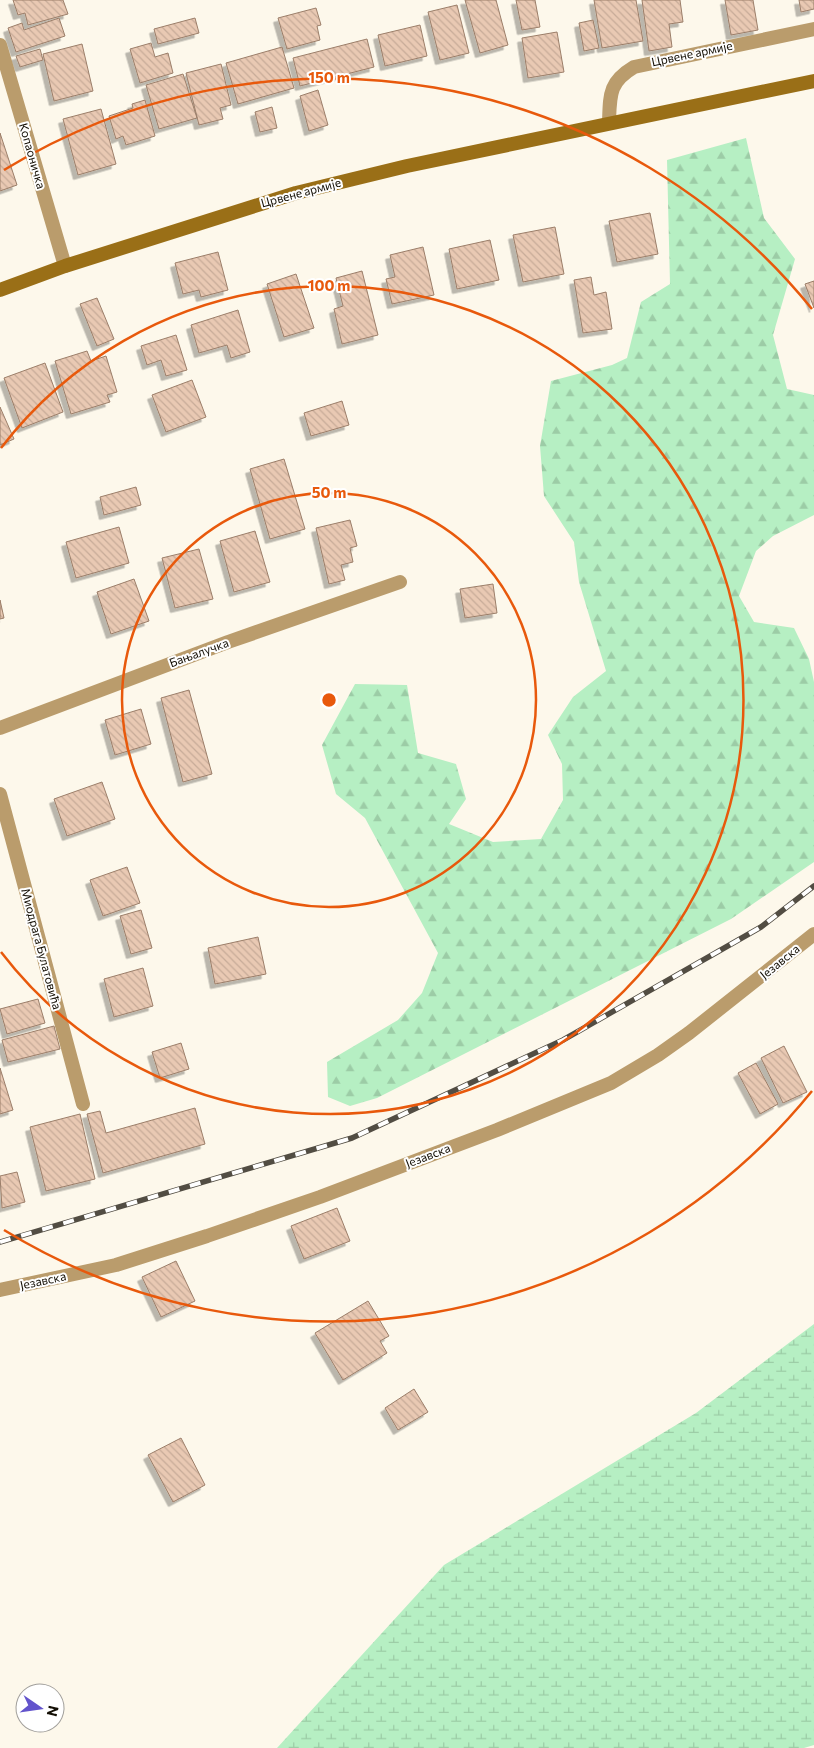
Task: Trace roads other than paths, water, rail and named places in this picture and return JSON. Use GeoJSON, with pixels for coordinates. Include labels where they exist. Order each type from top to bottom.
{"type":"FeatureCollection","features":[{"type":"Feature","properties":{"kind":"main road","name":"Црвене армије"},"geometry":{"type":"LineString","coordinates":[[0,290],[65,266],[296,193],[407,166],[609,122],[728,100],[814,81]]}},
{"type":"Feature","properties":{"kind":"street","name":"Црвене армије"},"geometry":{"type":"LineString","coordinates":[[609,122],[610,94],[618,76],[634,66],[814,29]]}},
{"type":"Feature","properties":{"kind":"street","name":"Копаоничка"},"geometry":{"type":"LineString","coordinates":[[0,45],[65,266]]}},
{"type":"Feature","properties":{"kind":"street","name":"Бањалучка"},"geometry":{"type":"LineString","coordinates":[[0,728],[228,642],[400,582]]}},
{"type":"Feature","properties":{"kind":"street","name":"Миодрага Булатовића"},"geometry":{"type":"LineString","coordinates":[[0,794],[83,1104]]}},
{"type":"Feature","properties":{"kind":"street","name":"Језавска"},"geometry":{"type":"LineString","coordinates":[[0,1290],[116,1265],[207,1236],[488,1134],[611,1083],[658,1055],[689,1033],[814,934]]}},
{"type":"Feature","properties":{"kind":"railway"},"geometry":{"type":"LineString","coordinates":[[0,1242],[352,1138],[563,1040],[761,927],[814,886]]}}]}
